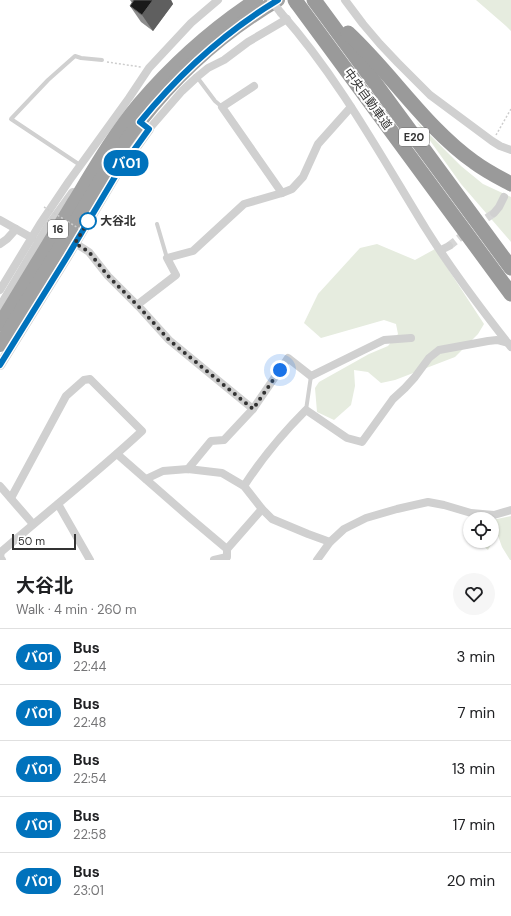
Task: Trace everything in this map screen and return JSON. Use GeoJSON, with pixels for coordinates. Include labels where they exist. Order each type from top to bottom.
{"type":"FeatureCollection","features":[{"type":"Feature","properties":{"kind":"highway","name":"16"},"geometry":{"type":"LineString","coordinates":[[0,324],[23,286],[86,168],[117,134],[134,101],[226,21],[256,0]]}},
{"type":"Feature","properties":{"kind":"highway","name":"中央自動車道"},"geometry":{"type":"LineString","coordinates":[[296,2],[511,294]]}},
{"type":"Feature","properties":{"kind":"highway","name":"中央自動車道"},"geometry":{"type":"LineString","coordinates":[[316,3],[511,268]]}},
{"type":"Feature","properties":{"kind":"highway"},"geometry":{"type":"LineString","coordinates":[[316,3],[356,41],[387,74],[412,104],[450,142],[474,162],[492,174],[508,191]]}},
{"type":"Feature","properties":{"kind":"highway","name":"16"},"geometry":{"type":"LineString","coordinates":[[0,346],[122,146],[144,126],[170,87],[215,44],[233,30],[282,10]]}},
{"type":"Feature","properties":{"kind":"highway"},"geometry":{"type":"LineString","coordinates":[[434,189],[511,304]]}},
{"type":"Feature","properties":{"kind":"street"},"geometry":{"type":"LineString","coordinates":[[134,101],[149,68],[191,23],[218,0]]}},
{"type":"Feature","properties":{"kind":"street"},"geometry":{"type":"LineString","coordinates":[[271,0],[282,10],[305,40],[351,107],[455,273],[509,345]]}},
{"type":"Feature","properties":{"kind":"street"},"geometry":{"type":"LineString","coordinates":[[345,0],[380,44],[430,95],[492,141],[511,150]]}},
{"type":"Feature","properties":{"kind":"street"},"geometry":{"type":"LineString","coordinates":[[0,365],[116,175],[144,126],[197,77],[208,68],[224,60],[248,42],[282,10]]}},
{"type":"Feature","properties":{"kind":"street"},"geometry":{"type":"LineString","coordinates":[[254,86],[222,107],[282,193]]}},
{"type":"Feature","properties":{"kind":"street"},"geometry":{"type":"LineString","coordinates":[[137,305],[176,275],[167,258],[192,251],[244,204],[292,189],[303,177],[318,144],[351,107]]}},
{"type":"Feature","properties":{"kind":"street"},"geometry":{"type":"LineString","coordinates":[[0,290],[32,238],[71,195],[86,168]]}},
{"type":"Feature","properties":{"kind":"street"},"geometry":{"type":"LineString","coordinates":[[494,213],[508,191]]}},
{"type":"Feature","properties":{"kind":"street"},"geometry":{"type":"LineString","coordinates":[[0,220],[32,238]]}},
{"type":"Feature","properties":{"kind":"street"},"geometry":{"type":"LineString","coordinates":[[0,308],[43,227]]}},
{"type":"Feature","properties":{"kind":"street"},"geometry":{"type":"LineString","coordinates":[[0,244],[16,230]]}},
{"type":"Feature","properties":{"kind":"street"},"geometry":{"type":"LineString","coordinates":[[75,243],[89,252],[108,276],[169,340],[253,409]]}},
{"type":"Feature","properties":{"kind":"street"},"geometry":{"type":"LineString","coordinates":[[440,250],[449,246]]}},
{"type":"Feature","properties":{"kind":"street"},"geometry":{"type":"LineString","coordinates":[[188,469],[211,441],[224,440],[253,409],[288,358],[311,376],[384,340],[411,338]]}},
{"type":"Feature","properties":{"kind":"street"},"geometry":{"type":"LineString","coordinates":[[244,486],[253,472],[288,428],[306,410],[347,438],[362,442],[393,399],[410,382],[429,358],[439,350],[497,340],[509,345]]}},
{"type":"Feature","properties":{"kind":"street"},"geometry":{"type":"LineString","coordinates":[[2,560],[0,556],[1,552],[118,454],[142,431],[90,379],[84,380],[66,396],[11,498]]}},
{"type":"Feature","properties":{"kind":"street"},"geometry":{"type":"LineString","coordinates":[[118,454],[226,549],[227,557],[214,560]]}},
{"type":"Feature","properties":{"kind":"street"},"geometry":{"type":"LineString","coordinates":[[146,479],[163,471],[188,469],[222,473],[244,486],[272,519],[330,542]]}},
{"type":"Feature","properties":{"kind":"street"},"geometry":{"type":"LineString","coordinates":[[0,486],[33,524]]}},
{"type":"Feature","properties":{"kind":"street"},"geometry":{"type":"LineString","coordinates":[[317,560],[330,542],[344,528],[366,518],[397,509],[428,502],[471,513],[494,515],[511,510]]}},
{"type":"Feature","properties":{"kind":"street"},"geometry":{"type":"LineString","coordinates":[[58,504],[90,560]]}},
{"type":"Feature","properties":{"kind":"street"},"geometry":{"type":"LineString","coordinates":[[226,549],[262,509]]}},
{"type":"Feature","properties":{"kind":"lane"},"geometry":{"type":"LineString","coordinates":[[86,168],[11,119],[48,80],[75,56],[102,60]]}},
{"type":"Feature","properties":{"kind":"lane"},"geometry":{"type":"LineString","coordinates":[[197,77],[215,101],[222,107]]}},
{"type":"Feature","properties":{"kind":"lane"},"geometry":{"type":"LineString","coordinates":[[157,224],[167,258]]}},
{"type":"Feature","properties":{"kind":"lane"},"geometry":{"type":"LineString","coordinates":[[306,410],[311,376]]}},
{"type":"Feature","properties":{"kind":"path"},"geometry":{"type":"LineString","coordinates":[[102,60],[113,64],[149,68]]}},
{"type":"Feature","properties":{"kind":"path"},"geometry":{"type":"LineString","coordinates":[[492,141],[511,109]]}},
{"type":"Feature","properties":{"kind":"path"},"geometry":{"type":"LineString","coordinates":[[44,207],[88,234]]}},
{"type":"Feature","properties":{"kind":"shaded area"},"geometry":{"type":"Polygon","coordinates":[[[476,0],[511,0],[511,31],[506,26],[476,0]]]}},
{"type":"Feature","properties":{"kind":"shaded area"},"geometry":{"type":"Polygon","coordinates":[[[416,121],[461,166],[483,184],[511,197],[511,242],[461,184],[416,121]]]}},
{"type":"Feature","properties":{"kind":"shaded area"},"geometry":{"type":"Polygon","coordinates":[[[377,244],[415,260],[435,249],[484,324],[478,334],[455,357],[395,380],[381,383],[368,372],[354,370],[355,386],[351,405],[334,420],[317,412],[315,388],[319,382],[369,354],[388,346],[398,334],[396,324],[384,320],[321,338],[304,323],[318,294],[360,248],[377,244]]]}},
{"type":"Feature","properties":{"kind":"shaded area"},"geometry":{"type":"Polygon","coordinates":[[[511,516],[511,560],[502,547],[499,539],[499,519],[511,516]]]}},
{"type":"Feature","properties":{"kind":"building"},"geometry":{"type":"Polygon","coordinates":[[[134,0],[153,0],[142,15],[130,6],[134,0]]]}},
{"type":"Feature","properties":{"kind":"tunnel"},"geometry":{"type":"LineString","coordinates":[[477,225],[494,213]]}},
{"type":"Feature","properties":{"kind":"tunnel"},"geometry":{"type":"LineString","coordinates":[[449,246],[467,232]]}},
{"type":"Feature","properties":{"kind":"bus line","name":"バ01"},"geometry":{"type":"LineString","coordinates":[[0,365],[116,175],[149,129],[140,122],[170,87],[215,44],[278,0]]}},
{"type":"Feature","properties":{"kind":"place","name":"大谷北"},"geometry":{"type":"Point","coordinates":[88,221]}},
{"type":"Feature","properties":{"kind":"route"},"geometry":{"type":"LineString","coordinates":[[88,221],[92,216],[75,243],[89,252],[108,276],[169,340],[253,409],[280,370]]}}]}
